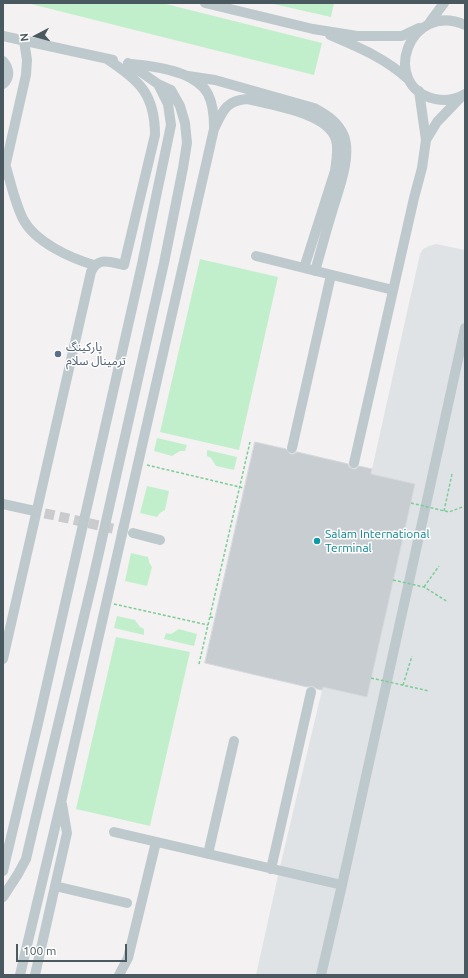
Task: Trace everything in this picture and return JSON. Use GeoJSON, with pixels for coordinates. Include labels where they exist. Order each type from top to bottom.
{"type":"FeatureCollection","features":[{"type":"Feature","properties":{"kind":"street"},"geometry":{"type":"LineString","coordinates":[[205,3],[313,29],[357,36],[402,36],[430,22],[440,20],[452,20],[465,25]]}},
{"type":"Feature","properties":{"kind":"street"},"geometry":{"type":"LineString","coordinates":[[430,22],[444,3]]}},
{"type":"Feature","properties":{"kind":"street"},"geometry":{"type":"LineString","coordinates":[[411,83],[404,60],[405,51],[412,36],[419,28]]}},
{"type":"Feature","properties":{"kind":"street"},"geometry":{"type":"LineString","coordinates":[[313,29],[356,46],[381,59],[396,68],[418,91],[430,98],[452,100],[464,96]]}},
{"type":"Feature","properties":{"kind":"street"},"geometry":{"type":"LineString","coordinates":[[3,36],[128,64],[155,66],[188,76],[216,80],[314,108],[328,115],[338,125],[345,138],[346,154],[344,172],[315,271]]}},
{"type":"Feature","properties":{"kind":"street"},"geometry":{"type":"LineString","coordinates":[[3,178],[26,75],[27,60],[24,41]]}},
{"type":"Feature","properties":{"kind":"street"},"geometry":{"type":"LineString","coordinates":[[3,659],[94,265],[99,262],[106,261],[124,265],[140,204],[155,135],[155,120],[152,106],[147,95],[128,73],[107,59]]}},
{"type":"Feature","properties":{"kind":"street"},"geometry":{"type":"LineString","coordinates":[[3,61],[8,68],[8,76],[3,84]]}},
{"type":"Feature","properties":{"kind":"street"},"geometry":{"type":"LineString","coordinates":[[3,897],[18,874],[26,858],[93,579],[164,263],[187,143],[186,123],[180,106],[170,90],[158,84],[128,64]]}},
{"type":"Feature","properties":{"kind":"street"},"geometry":{"type":"LineString","coordinates":[[188,76],[200,84],[208,93],[212,104],[214,129]]}},
{"type":"Feature","properties":{"kind":"street"},"geometry":{"type":"LineString","coordinates":[[3,871],[154,208],[171,125],[168,104],[158,84]]}},
{"type":"Feature","properties":{"kind":"street"},"geometry":{"type":"LineString","coordinates":[[354,463],[412,205],[422,168],[426,140],[418,91]]}},
{"type":"Feature","properties":{"kind":"street"},"geometry":{"type":"LineString","coordinates":[[426,140],[437,122],[464,96]]}},
{"type":"Feature","properties":{"kind":"street"},"geometry":{"type":"LineString","coordinates":[[21,973],[214,129],[223,111],[230,103],[247,99],[311,116],[322,122],[331,130],[336,140],[337,154],[335,171],[304,268]]}},
{"type":"Feature","properties":{"kind":"street"},"geometry":{"type":"LineString","coordinates":[[6,167],[23,220],[30,228],[50,245],[80,261],[94,265]]}},
{"type":"Feature","properties":{"kind":"street"},"geometry":{"type":"LineString","coordinates":[[140,204],[154,208]]}},
{"type":"Feature","properties":{"kind":"street"},"geometry":{"type":"LineString","coordinates":[[256,256],[393,290]]}},
{"type":"Feature","properties":{"kind":"street"},"geometry":{"type":"LineString","coordinates":[[292,448],[331,275]]}},
{"type":"Feature","properties":{"kind":"street"},"geometry":{"type":"LineString","coordinates":[[321,975],[465,328]]}},
{"type":"Feature","properties":{"kind":"street"},"geometry":{"type":"LineString","coordinates":[[3,504],[30,510]]}},
{"type":"Feature","properties":{"kind":"street"},"geometry":{"type":"LineString","coordinates":[[133,533],[160,540]]}},
{"type":"Feature","properties":{"kind":"street"},"geometry":{"type":"LineString","coordinates":[[271,869],[311,692]]}},
{"type":"Feature","properties":{"kind":"street"},"geometry":{"type":"LineString","coordinates":[[208,854],[234,742]]}},
{"type":"Feature","properties":{"kind":"street"},"geometry":{"type":"LineString","coordinates":[[35,975],[67,833],[62,798]]}},
{"type":"Feature","properties":{"kind":"street"},"geometry":{"type":"LineString","coordinates":[[114,832],[342,885]]}},
{"type":"Feature","properties":{"kind":"street"},"geometry":{"type":"LineString","coordinates":[[119,975],[128,958],[156,842]]}},
{"type":"Feature","properties":{"kind":"street"},"geometry":{"type":"LineString","coordinates":[[55,886],[127,903]]}},
{"type":"Feature","properties":{"kind":"path"},"geometry":{"type":"LineString","coordinates":[[199,664],[250,442]]}},
{"type":"Feature","properties":{"kind":"path"},"geometry":{"type":"LineString","coordinates":[[138,463],[244,488]]}},
{"type":"Feature","properties":{"kind":"path"},"geometry":{"type":"LineString","coordinates":[[444,511],[452,474]]}},
{"type":"Feature","properties":{"kind":"path"},"geometry":{"type":"LineString","coordinates":[[411,503],[449,512],[465,506]]}},
{"type":"Feature","properties":{"kind":"path"},"geometry":{"type":"LineString","coordinates":[[424,587],[439,566]]}},
{"type":"Feature","properties":{"kind":"path"},"geometry":{"type":"LineString","coordinates":[[393,580],[424,587],[448,602]]}},
{"type":"Feature","properties":{"kind":"path"},"geometry":{"type":"LineString","coordinates":[[106,602],[208,624]]}},
{"type":"Feature","properties":{"kind":"path"},"geometry":{"type":"LineString","coordinates":[[210,617],[215,618]]}},
{"type":"Feature","properties":{"kind":"path"},"geometry":{"type":"LineString","coordinates":[[403,685],[412,656]]}},
{"type":"Feature","properties":{"kind":"path"},"geometry":{"type":"LineString","coordinates":[[371,678],[429,691]]}},
{"type":"Feature","properties":{"kind":"shaded area"},"geometry":{"type":"Polygon","coordinates":[[[436,244],[465,250],[465,975],[256,975],[322,690],[205,663],[255,442],[372,469],[420,254],[423,249],[436,244]]]}},
{"type":"Feature","properties":{"kind":"green space"},"geometry":{"type":"Polygon","coordinates":[[[27,3],[162,3],[322,43],[314,75],[27,3]]]}},
{"type":"Feature","properties":{"kind":"green space"},"geometry":{"type":"Polygon","coordinates":[[[269,3],[334,3],[331,17],[269,3]]]}},
{"type":"Feature","properties":{"kind":"green space"},"geometry":{"type":"Polygon","coordinates":[[[200,259],[278,277],[239,450],[160,432],[200,259]]]}},
{"type":"Feature","properties":{"kind":"green space"},"geometry":{"type":"Polygon","coordinates":[[[157,438],[187,445],[185,451],[180,451],[172,456],[154,451],[157,438]]]}},
{"type":"Feature","properties":{"kind":"green space"},"geometry":{"type":"Polygon","coordinates":[[[207,450],[237,457],[234,470],[216,466],[211,458],[207,456],[207,450]]]}},
{"type":"Feature","properties":{"kind":"green space"},"geometry":{"type":"Polygon","coordinates":[[[147,486],[169,491],[165,510],[157,517],[140,513],[147,486]]]}},
{"type":"Feature","properties":{"kind":"green space"},"geometry":{"type":"Polygon","coordinates":[[[131,553],[148,557],[152,567],[147,586],[125,581],[131,553]]]}},
{"type":"Feature","properties":{"kind":"green space"},"geometry":{"type":"Polygon","coordinates":[[[117,616],[135,620],[140,627],[144,629],[144,635],[114,628],[117,616]]]}},
{"type":"Feature","properties":{"kind":"green space"},"geometry":{"type":"Polygon","coordinates":[[[179,629],[197,634],[194,646],[164,639],[166,633],[171,634],[179,629]]]}},
{"type":"Feature","properties":{"kind":"green space"},"geometry":{"type":"Polygon","coordinates":[[[116,637],[190,652],[150,826],[76,809],[116,637]]]}},
{"type":"Feature","properties":{"kind":"building","name":"Salam International Terminal"},"geometry":{"type":"Polygon","coordinates":[[[255,442],[286,449],[290,454],[297,452],[348,464],[349,467],[353,469],[356,469],[359,466],[372,469],[371,474],[415,484],[367,697],[323,687],[322,690],[312,686],[307,687],[205,663],[255,442]]]}},
{"type":"Feature","properties":{"kind":"tunnel"},"geometry":{"type":"LineString","coordinates":[[30,510],[133,533]]}},
{"type":"Feature","properties":{"kind":"place","name":"پارکینگ ترمینال سلام"},"geometry":{"type":"Point","coordinates":[58,354]}},
{"type":"Feature","properties":{"kind":"place","name":"Salam International Terminal"},"geometry":{"type":"Point","coordinates":[317,541]}}]}
